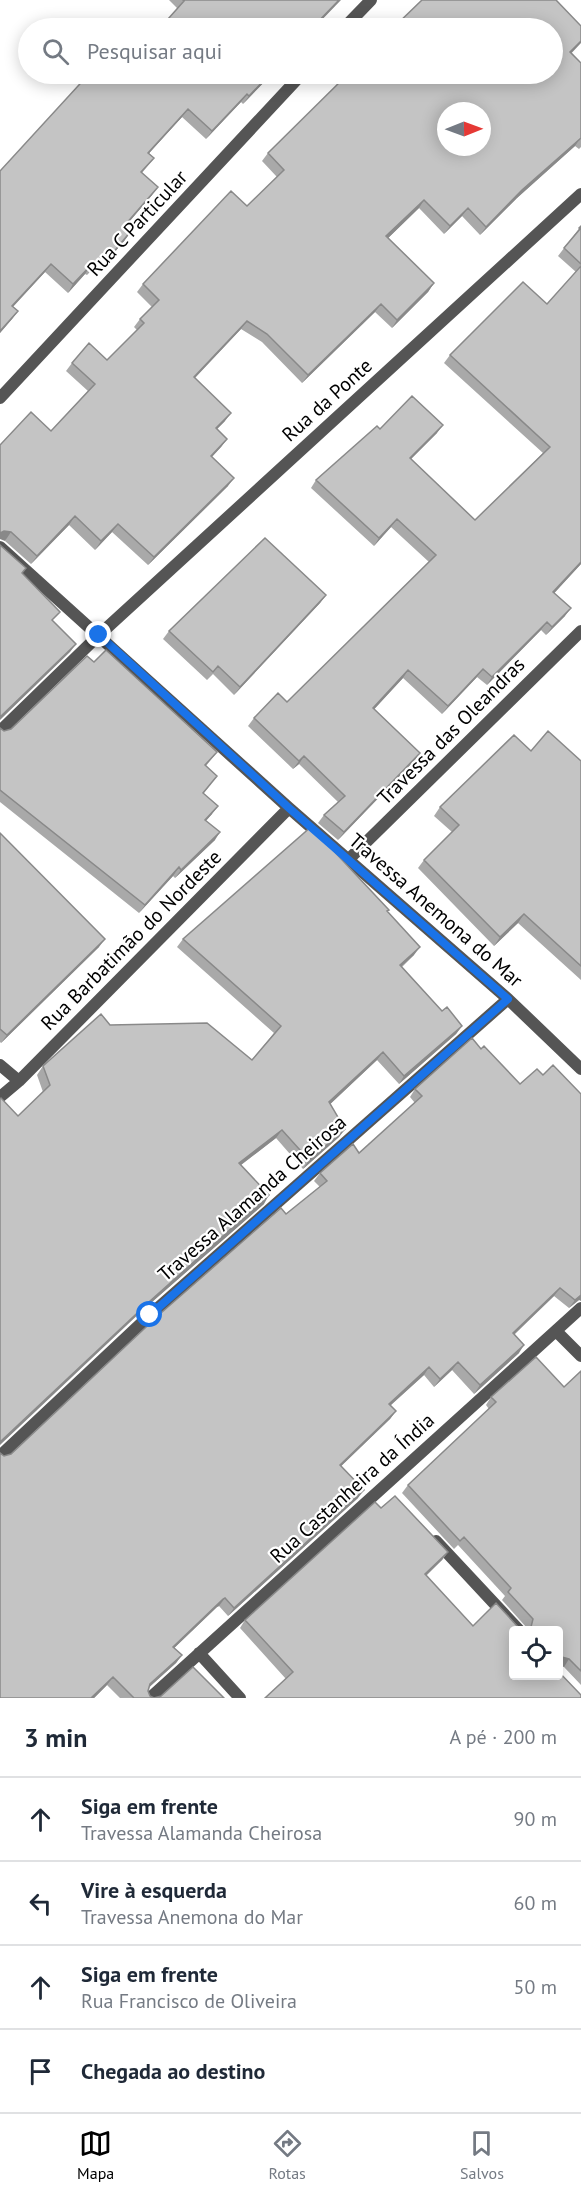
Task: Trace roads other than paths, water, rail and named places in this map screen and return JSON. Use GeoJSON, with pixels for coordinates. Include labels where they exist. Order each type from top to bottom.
{"type":"FeatureCollection","features":[{"type":"Feature","properties":{"kind":"street"},"geometry":{"type":"LineString","coordinates":[[354,18],[371,0]]}},
{"type":"Feature","properties":{"kind":"street","name":"Rua C Particular"},"geometry":{"type":"LineString","coordinates":[[0,399],[293,84]]}},
{"type":"Feature","properties":{"kind":"street","name":"Rua da Ponte"},"geometry":{"type":"LineString","coordinates":[[0,730],[99,635],[581,194]]}},
{"type":"Feature","properties":{"kind":"street","name":"Travessa Anemona do Mar"},"geometry":{"type":"LineString","coordinates":[[0,547],[289,808],[508,999],[581,1069]]}},
{"type":"Feature","properties":{"kind":"street","name":"Travessa das Oleandras"},"geometry":{"type":"LineString","coordinates":[[348,860],[581,631]]}},
{"type":"Feature","properties":{"kind":"street","name":"Rua Barbatimão do Nordeste"},"geometry":{"type":"LineString","coordinates":[[0,1097],[19,1081],[289,808]]}},
{"type":"Feature","properties":{"kind":"street","name":"Travessa Alamanda Cheirosa"},"geometry":{"type":"LineString","coordinates":[[0,1456],[159,1307],[508,999]]}},
{"type":"Feature","properties":{"kind":"street"},"geometry":{"type":"LineString","coordinates":[[0,1065],[19,1081]]}},
{"type":"Feature","properties":{"kind":"street","name":"Rua Castanheira da Índia"},"geometry":{"type":"LineString","coordinates":[[150,1698],[388,1490],[581,1308]]}},
{"type":"Feature","properties":{"kind":"street"},"geometry":{"type":"LineString","coordinates":[[556,1331],[581,1356]]}},
{"type":"Feature","properties":{"kind":"street"},"geometry":{"type":"LineString","coordinates":[[424,1528],[515,1626]]}},
{"type":"Feature","properties":{"kind":"street"},"geometry":{"type":"LineString","coordinates":[[199,1653],[240,1698]]}}]}
